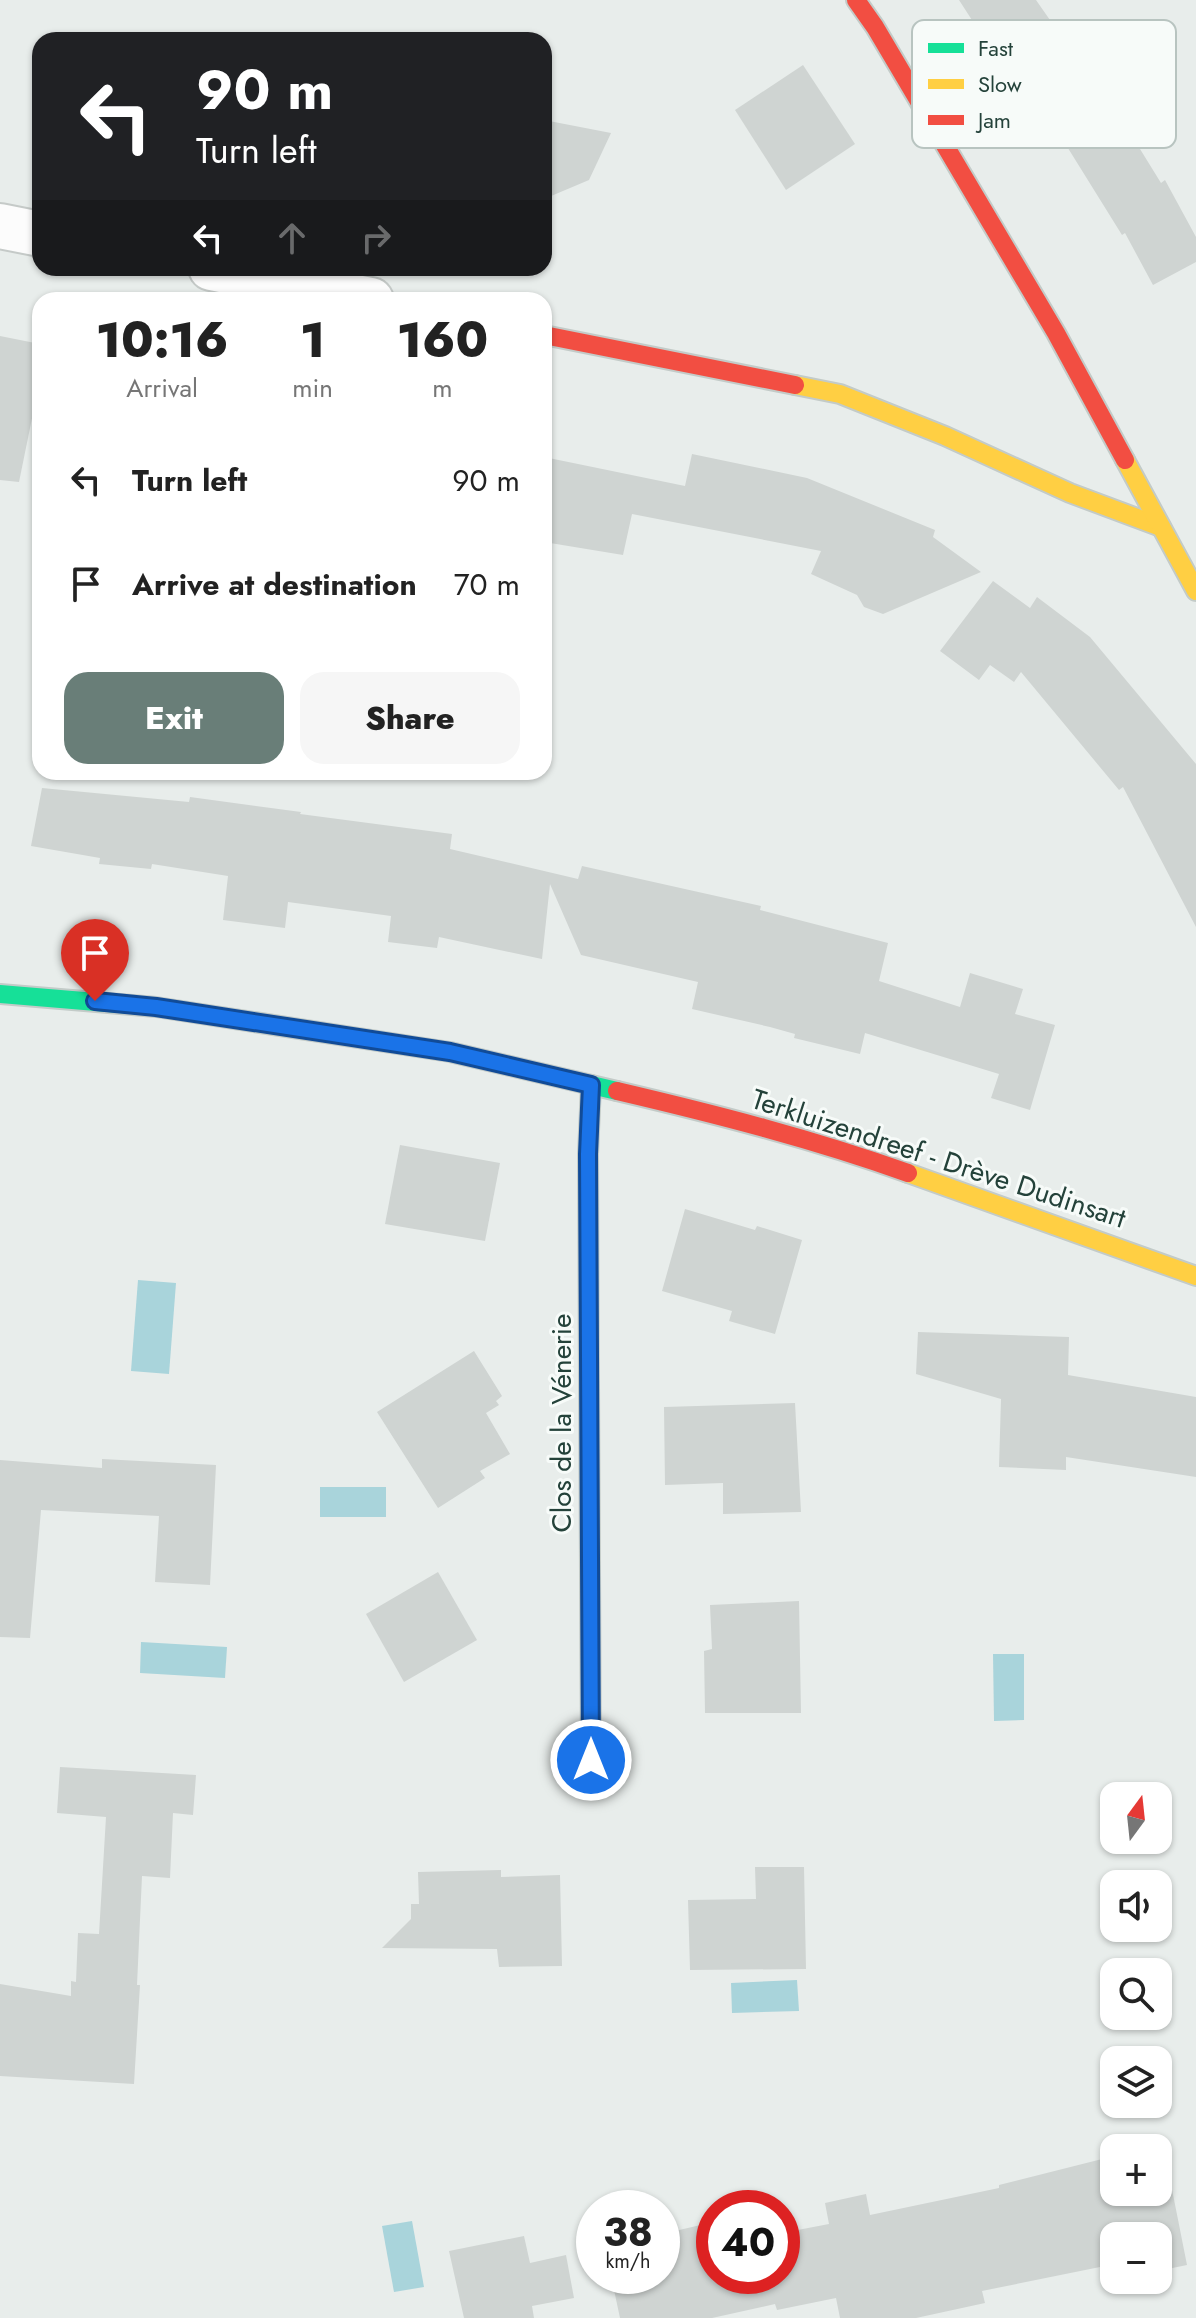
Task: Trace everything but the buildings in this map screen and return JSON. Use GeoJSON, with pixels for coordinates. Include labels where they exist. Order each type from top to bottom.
{"type":"FeatureCollection","features":[{"type":"Feature","properties":{"kind":"street"},"geometry":{"type":"LineString","coordinates":[[856,0],[912,90]]}},
{"type":"Feature","properties":{"kind":"street"},"geometry":{"type":"LineString","coordinates":[[947,148],[1056,333],[1196,591]]}},
{"type":"Feature","properties":{"kind":"street"},"geometry":{"type":"LineString","coordinates":[[0,226],[32,232]]}},
{"type":"Feature","properties":{"kind":"street"},"geometry":{"type":"LineString","coordinates":[[251,276],[331,292]]}},
{"type":"Feature","properties":{"kind":"street"},"geometry":{"type":"LineString","coordinates":[[552,337],[840,394],[945,436],[1070,493],[1161,527]]}},
{"type":"Feature","properties":{"kind":"street","name":"Terkluizendreef - Drève Dudinsart"},"geometry":{"type":"LineString","coordinates":[[0,994],[156,1007],[420,1047],[708,1112],[853,1153],[1196,1276]]}},
{"type":"Feature","properties":{"kind":"street","name":"Clos de la Vénerie"},"geometry":{"type":"LineString","coordinates":[[591,1085],[588,1154],[591,1760]]}},
{"type":"Feature","properties":{"kind":"water"},"geometry":{"type":"Polygon","coordinates":[[[138,1280],[176,1283],[169,1374],[131,1371],[138,1280]]]}},
{"type":"Feature","properties":{"kind":"water"},"geometry":{"type":"Polygon","coordinates":[[[320,1487],[386,1487],[386,1517],[320,1517],[320,1487]]]}},
{"type":"Feature","properties":{"kind":"water"},"geometry":{"type":"Polygon","coordinates":[[[141,1642],[227,1647],[225,1678],[140,1673],[141,1642]]]}},
{"type":"Feature","properties":{"kind":"water"},"geometry":{"type":"Polygon","coordinates":[[[993,1654],[1024,1654],[1024,1720],[994,1721],[993,1654]]]}},
{"type":"Feature","properties":{"kind":"water"},"geometry":{"type":"Polygon","coordinates":[[[797,1980],[799,2011],[732,2013],[731,1983],[797,1980]]]}},
{"type":"Feature","properties":{"kind":"water"},"geometry":{"type":"Polygon","coordinates":[[[412,2221],[424,2287],[394,2292],[382,2226],[412,2221]]]}},
{"type":"Feature","properties":{"kind":"traffic: fast"},"geometry":{"type":"LineString","coordinates":[[0,994],[156,1007],[450,1052],[617,1091]]}},
{"type":"Feature","properties":{"kind":"traffic: slow"},"geometry":{"type":"LineString","coordinates":[[795,385],[840,394],[945,436],[1070,493],[1161,527]]}},
{"type":"Feature","properties":{"kind":"traffic: slow"},"geometry":{"type":"LineString","coordinates":[[1125,460],[1196,591]]}},
{"type":"Feature","properties":{"kind":"traffic: slow"},"geometry":{"type":"LineString","coordinates":[[908,1173],[1196,1276]]}},
{"type":"Feature","properties":{"kind":"traffic: slow"},"geometry":{"type":"LineString","coordinates":[[589,1385],[591,1760]]}},
{"type":"Feature","properties":{"kind":"traffic: jam"},"geometry":{"type":"LineString","coordinates":[[856,0],[912,90]]}},
{"type":"Feature","properties":{"kind":"traffic: jam"},"geometry":{"type":"LineString","coordinates":[[947,148],[1056,333],[1125,460]]}},
{"type":"Feature","properties":{"kind":"traffic: jam"},"geometry":{"type":"LineString","coordinates":[[552,337],[795,385]]}},
{"type":"Feature","properties":{"kind":"traffic: jam"},"geometry":{"type":"LineString","coordinates":[[589,1385],[588,1154],[591,1085]]}},
{"type":"Feature","properties":{"kind":"traffic: jam"},"geometry":{"type":"LineString","coordinates":[[617,1091],[764,1128],[908,1173]]}},
{"type":"Feature","properties":{"kind":"route"},"geometry":{"type":"LineString","coordinates":[[95,1001],[156,1007],[450,1052],[591,1085],[588,1154],[591,1760]]}}]}
